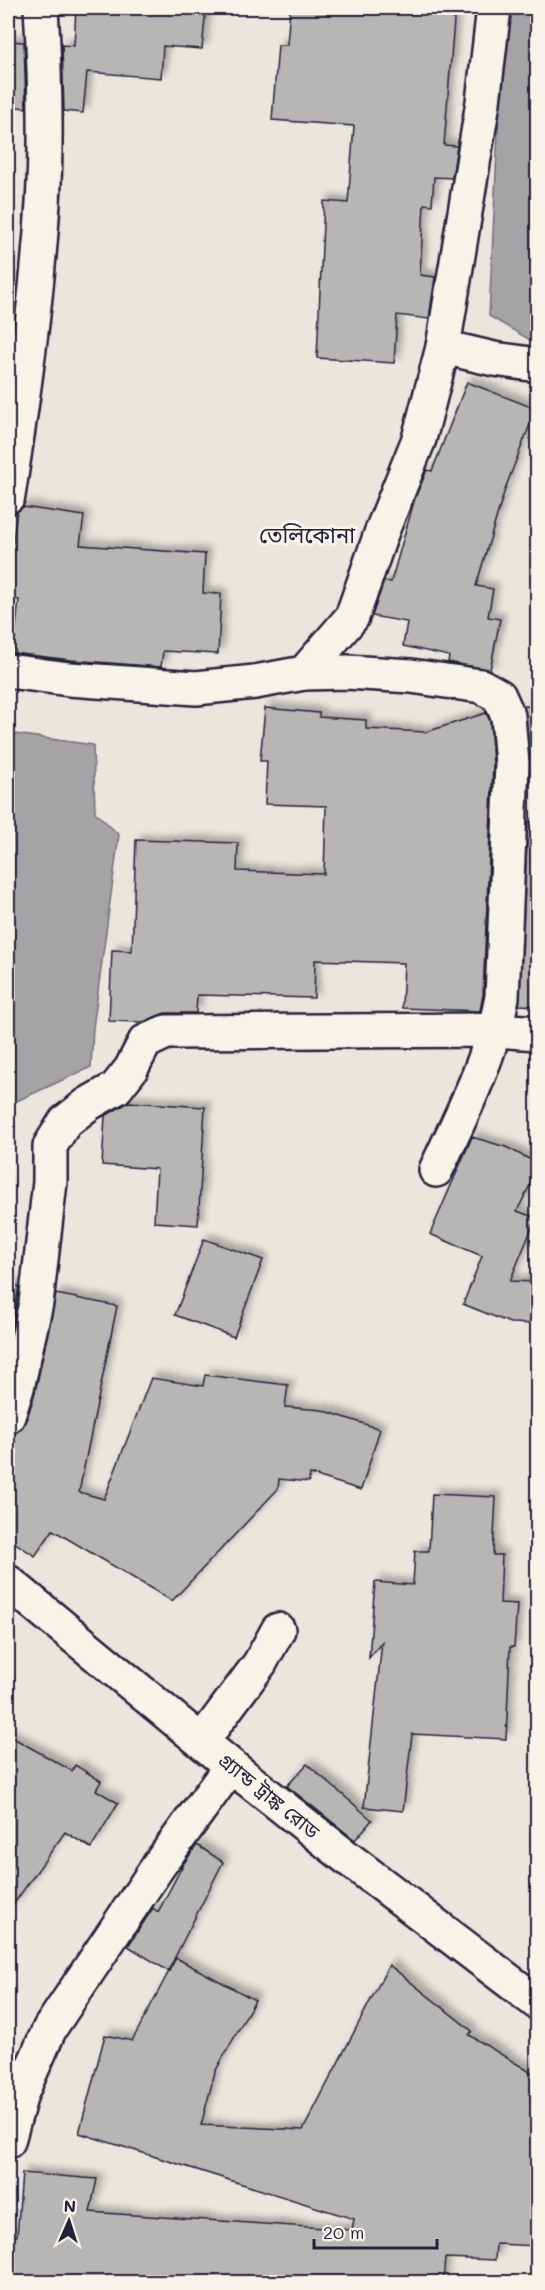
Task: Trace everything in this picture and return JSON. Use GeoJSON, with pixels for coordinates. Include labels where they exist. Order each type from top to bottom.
{"type":"FeatureCollection","features":[{"type":"Feature","properties":{"kind":"main road"},"geometry":{"type":"LineString","coordinates":[[8,496],[34,314],[43,202],[45,144],[41,8]]}},
{"type":"Feature","properties":{"kind":"main road"},"geometry":{"type":"LineString","coordinates":[[304,673],[352,617],[382,531],[419,439],[443,347],[483,102],[494,8]]}},
{"type":"Feature","properties":{"kind":"main road"},"geometry":{"type":"LineString","coordinates":[[443,347],[494,359],[537,365]]}},
{"type":"Feature","properties":{"kind":"main road"},"geometry":{"type":"LineString","coordinates":[[8,671],[69,679],[196,688],[255,682],[304,673],[347,672],[411,676],[481,686],[499,696],[508,716],[512,764],[502,997],[496,1029],[472,1091],[436,1170]]}},
{"type":"Feature","properties":{"kind":"main road"},"geometry":{"type":"LineString","coordinates":[[8,1416],[17,1388],[36,1303],[50,1182],[50,1146],[65,1122],[88,1104],[116,1088],[131,1070],[145,1042],[166,1032],[496,1029],[537,1033]]}},
{"type":"Feature","properties":{"kind":"main road","name":"গ্র্যান্ড ট্রাঙ্ক রোড"},"geometry":{"type":"LineString","coordinates":[[8,1581],[231,1766],[537,2003]]}},
{"type":"Feature","properties":{"kind":"main road"},"geometry":{"type":"LineString","coordinates":[[202,1741],[260,1664],[278,1630]]}},
{"type":"Feature","properties":{"kind":"main road"},"geometry":{"type":"LineString","coordinates":[[8,2141],[21,2094],[50,2028],[159,1864],[231,1766]]}},
{"type":"Feature","properties":{"kind":"shaded area"},"geometry":{"type":"Polygon","coordinates":[[[508,8],[537,8],[537,344],[489,316],[501,69],[508,8]]]}},
{"type":"Feature","properties":{"kind":"shaded area"},"geometry":{"type":"Polygon","coordinates":[[[8,733],[93,745],[95,812],[119,835],[93,1028],[91,1067],[8,1105],[8,733]]]}},
{"type":"Feature","properties":{"kind":"building"},"geometry":{"type":"Polygon","coordinates":[[[76,8],[206,8],[202,49],[163,46],[161,78],[87,72],[83,113],[64,111],[62,45],[74,46],[76,8]]]}},
{"type":"Feature","properties":{"kind":"building"},"geometry":{"type":"Polygon","coordinates":[[[290,8],[455,8],[444,145],[457,146],[452,178],[434,177],[432,205],[424,204],[420,275],[435,277],[429,319],[397,315],[394,363],[317,358],[324,201],[348,203],[354,126],[272,120],[278,45],[287,45],[290,8]]]}},
{"type":"Feature","properties":{"kind":"building"},"geometry":{"type":"Polygon","coordinates":[[[8,41],[24,42],[26,108],[8,106],[8,41]]]}},
{"type":"Feature","properties":{"kind":"building"},"geometry":{"type":"Polygon","coordinates":[[[467,382],[536,409],[505,489],[476,586],[493,589],[488,617],[500,619],[490,670],[448,662],[449,656],[403,646],[407,622],[372,616],[384,581],[391,582],[415,498],[427,470],[432,471],[467,382]]]}},
{"type":"Feature","properties":{"kind":"building"},"geometry":{"type":"Polygon","coordinates":[[[23,507],[84,516],[80,545],[205,554],[203,593],[221,594],[218,654],[163,651],[161,667],[13,653],[19,600],[8,598],[8,576],[17,512],[23,507]]]}},
{"type":"Feature","properties":{"kind":"building"},"geometry":{"type":"Polygon","coordinates":[[[524,706],[537,707],[537,756],[530,756],[524,706]]]}},
{"type":"Feature","properties":{"kind":"building"},"geometry":{"type":"Polygon","coordinates":[[[265,708],[319,713],[319,717],[366,720],[366,729],[426,732],[486,713],[490,721],[493,764],[483,995],[480,1011],[402,1008],[404,963],[315,960],[314,998],[197,995],[196,1013],[165,1013],[143,1022],[109,1021],[112,950],[132,951],[136,840],[238,843],[237,871],[324,874],[326,806],[265,804],[267,761],[260,761],[265,708]]]}},
{"type":"Feature","properties":{"kind":"building"},"geometry":{"type":"Polygon","coordinates":[[[528,822],[537,823],[537,1006],[519,1005],[528,822]]]}},
{"type":"Feature","properties":{"kind":"building"},"geometry":{"type":"Polygon","coordinates":[[[129,1102],[205,1107],[198,1225],[154,1222],[157,1169],[102,1165],[105,1116],[129,1102]]]}},
{"type":"Feature","properties":{"kind":"building"},"geometry":{"type":"Polygon","coordinates":[[[472,1137],[506,1147],[537,1163],[537,1171],[517,1211],[536,1218],[510,1281],[537,1282],[537,1324],[510,1323],[463,1304],[482,1256],[430,1234],[472,1137]]]}},
{"type":"Feature","properties":{"kind":"building"},"geometry":{"type":"Polygon","coordinates":[[[204,1239],[263,1260],[234,1337],[175,1315],[204,1239]]]}},
{"type":"Feature","properties":{"kind":"building"},"geometry":{"type":"Polygon","coordinates":[[[8,1284],[19,1286],[8,1345],[8,1284]]]}},
{"type":"Feature","properties":{"kind":"building"},"geometry":{"type":"Polygon","coordinates":[[[56,1294],[117,1306],[79,1492],[104,1499],[151,1378],[203,1386],[205,1375],[288,1385],[285,1407],[322,1410],[380,1429],[361,1490],[310,1474],[309,1482],[279,1479],[278,1489],[172,1601],[53,1530],[35,1556],[8,1538],[8,1434],[20,1430],[26,1422],[35,1392],[56,1294]]]}},
{"type":"Feature","properties":{"kind":"building"},"geometry":{"type":"Polygon","coordinates":[[[432,1494],[496,1497],[493,1555],[502,1555],[500,1603],[517,1604],[514,1647],[510,1647],[506,1739],[412,1734],[403,1811],[364,1807],[382,1642],[369,1658],[375,1582],[413,1585],[415,1551],[429,1551],[432,1494]]]}},
{"type":"Feature","properties":{"kind":"building"},"geometry":{"type":"Polygon","coordinates":[[[8,1735],[72,1771],[75,1765],[101,1781],[96,1790],[118,1803],[91,1848],[65,1832],[8,1912],[8,1735]]]}},
{"type":"Feature","properties":{"kind":"building"},"geometry":{"type":"Polygon","coordinates":[[[307,1764],[372,1820],[355,1840],[287,1786],[307,1764]]]}},
{"type":"Feature","properties":{"kind":"building"},"geometry":{"type":"Polygon","coordinates":[[[197,1845],[223,1862],[168,1971],[128,1946],[153,1908],[158,1912],[184,1863],[197,1845]]]}},
{"type":"Feature","properties":{"kind":"building"},"geometry":{"type":"Polygon","coordinates":[[[176,1958],[255,2000],[215,2072],[201,2125],[303,2130],[389,1965],[472,2031],[469,2035],[537,2076],[537,2246],[496,2244],[495,2260],[445,2258],[443,2283],[8,2283],[8,2235],[17,2236],[22,2173],[97,2179],[90,2212],[352,2230],[354,2219],[79,2133],[105,2035],[132,2041],[176,1958]]]}},
{"type":"Feature","properties":{"kind":"district","name":"তেলিকোনা"},"geometry":{"type":"Point","coordinates":[307,535]}}]}
